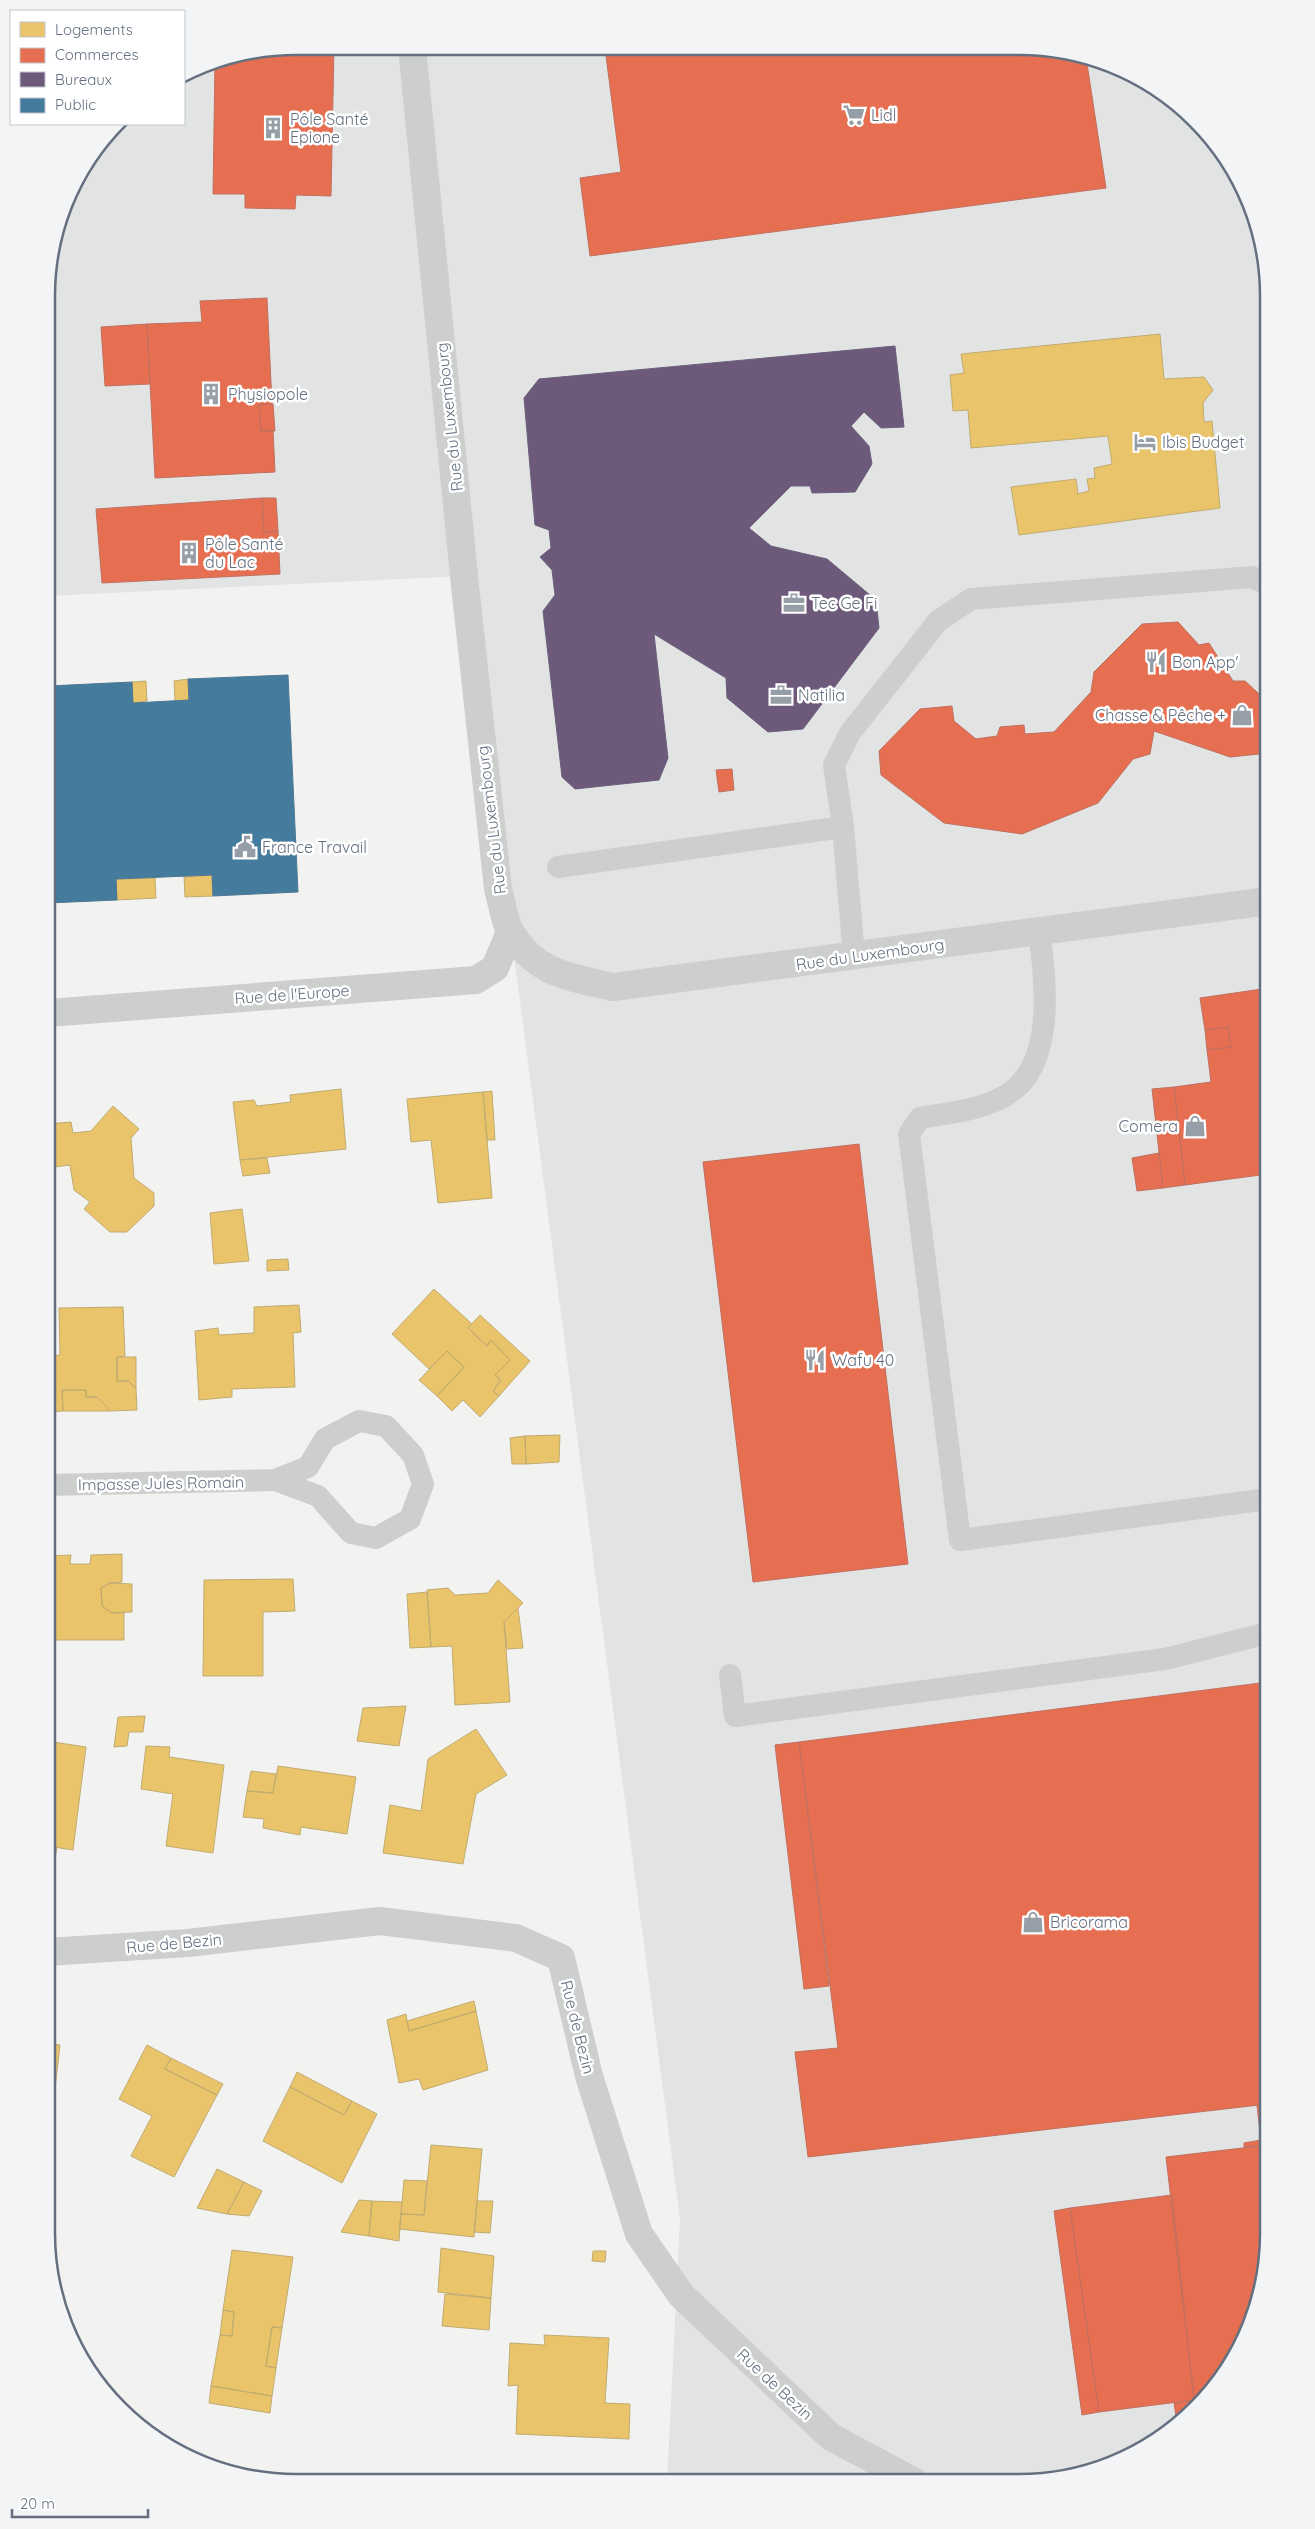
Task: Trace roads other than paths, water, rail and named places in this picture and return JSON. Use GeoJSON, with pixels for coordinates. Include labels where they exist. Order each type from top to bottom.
{"type":"FeatureCollection","features":[{"type":"Feature","properties":{"kind":"street","name":"Rue du Luxembourg"},"geometry":{"type":"LineString","coordinates":[[413,55],[464,576],[498,889],[510,932],[536,963],[560,974],[613,987],[1260,902]]}},
{"type":"Feature","properties":{"kind":"street","name":"Rue de l'Europe"},"geometry":{"type":"LineString","coordinates":[[55,1011],[476,980],[495,968],[510,932]]}},
{"type":"Feature","properties":{"kind":"street","name":"Rue de Bezin"},"geometry":{"type":"LineString","coordinates":[[55,1951],[188,1943],[380,1921],[516,1938],[561,1958],[589,2076],[638,2234],[681,2295],[831,2437],[900,2474]]}},
{"type":"Feature","properties":{"kind":"lane"},"geometry":{"type":"LineString","coordinates":[[854,956],[843,827],[834,764],[850,733],[938,621],[971,599],[1252,577],[1260,581]]}},
{"type":"Feature","properties":{"kind":"lane"},"geometry":{"type":"LineString","coordinates":[[558,867],[843,827]]}},
{"type":"Feature","properties":{"kind":"lane"},"geometry":{"type":"LineString","coordinates":[[1039,931],[1044,963],[1043,1032],[1038,1056],[1024,1081],[1002,1098],[973,1109],[920,1118],[909,1134],[960,1540],[1260,1500]]}},
{"type":"Feature","properties":{"kind":"lane","name":"Impasse Jules Romain"},"geometry":{"type":"LineString","coordinates":[[55,1485],[275,1480],[308,1467],[325,1439],[359,1421],[386,1426],[413,1455],[423,1484],[410,1519],[376,1538],[350,1533],[318,1496],[275,1480]]}},
{"type":"Feature","properties":{"kind":"lane"},"geometry":{"type":"LineString","coordinates":[[730,1675],[735,1716],[1165,1659],[1260,1635]]}},
{"type":"Feature","properties":{"kind":"place","name":"Lidl"},"geometry":{"type":"Point","coordinates":[854,115]}},
{"type":"Feature","properties":{"kind":"place","name":"Pôle Santé Epione"},"geometry":{"type":"Point","coordinates":[273,128]}},
{"type":"Feature","properties":{"kind":"place","name":"Physiopole"},"geometry":{"type":"Point","coordinates":[211,394]}},
{"type":"Feature","properties":{"kind":"place","name":"Ibis Budget"},"geometry":{"type":"Point","coordinates":[1145,442]}},
{"type":"Feature","properties":{"kind":"place","name":"Pôle Santé du Lac"},"geometry":{"type":"Point","coordinates":[189,553]}},
{"type":"Feature","properties":{"kind":"place","name":"Tec Ge Fi"},"geometry":{"type":"Point","coordinates":[794,603]}},
{"type":"Feature","properties":{"kind":"place","name":"Bon App'"},"geometry":{"type":"Point","coordinates":[1156,662]}},
{"type":"Feature","properties":{"kind":"place","name":"Natilia"},"geometry":{"type":"Point","coordinates":[781,695]}},
{"type":"Feature","properties":{"kind":"place","name":"Chasse & Pêche +"},"geometry":{"type":"Point","coordinates":[1242,715]}},
{"type":"Feature","properties":{"kind":"place","name":"France Travail"},"geometry":{"type":"Point","coordinates":[245,847]}},
{"type":"Feature","properties":{"kind":"place","name":"Comera"},"geometry":{"type":"Point","coordinates":[1195,1126]}},
{"type":"Feature","properties":{"kind":"place","name":"Wafu 40"},"geometry":{"type":"Point","coordinates":[815,1360]}},
{"type":"Feature","properties":{"kind":"place","name":"Bricorama"},"geometry":{"type":"Point","coordinates":[1033,1922]}}]}
